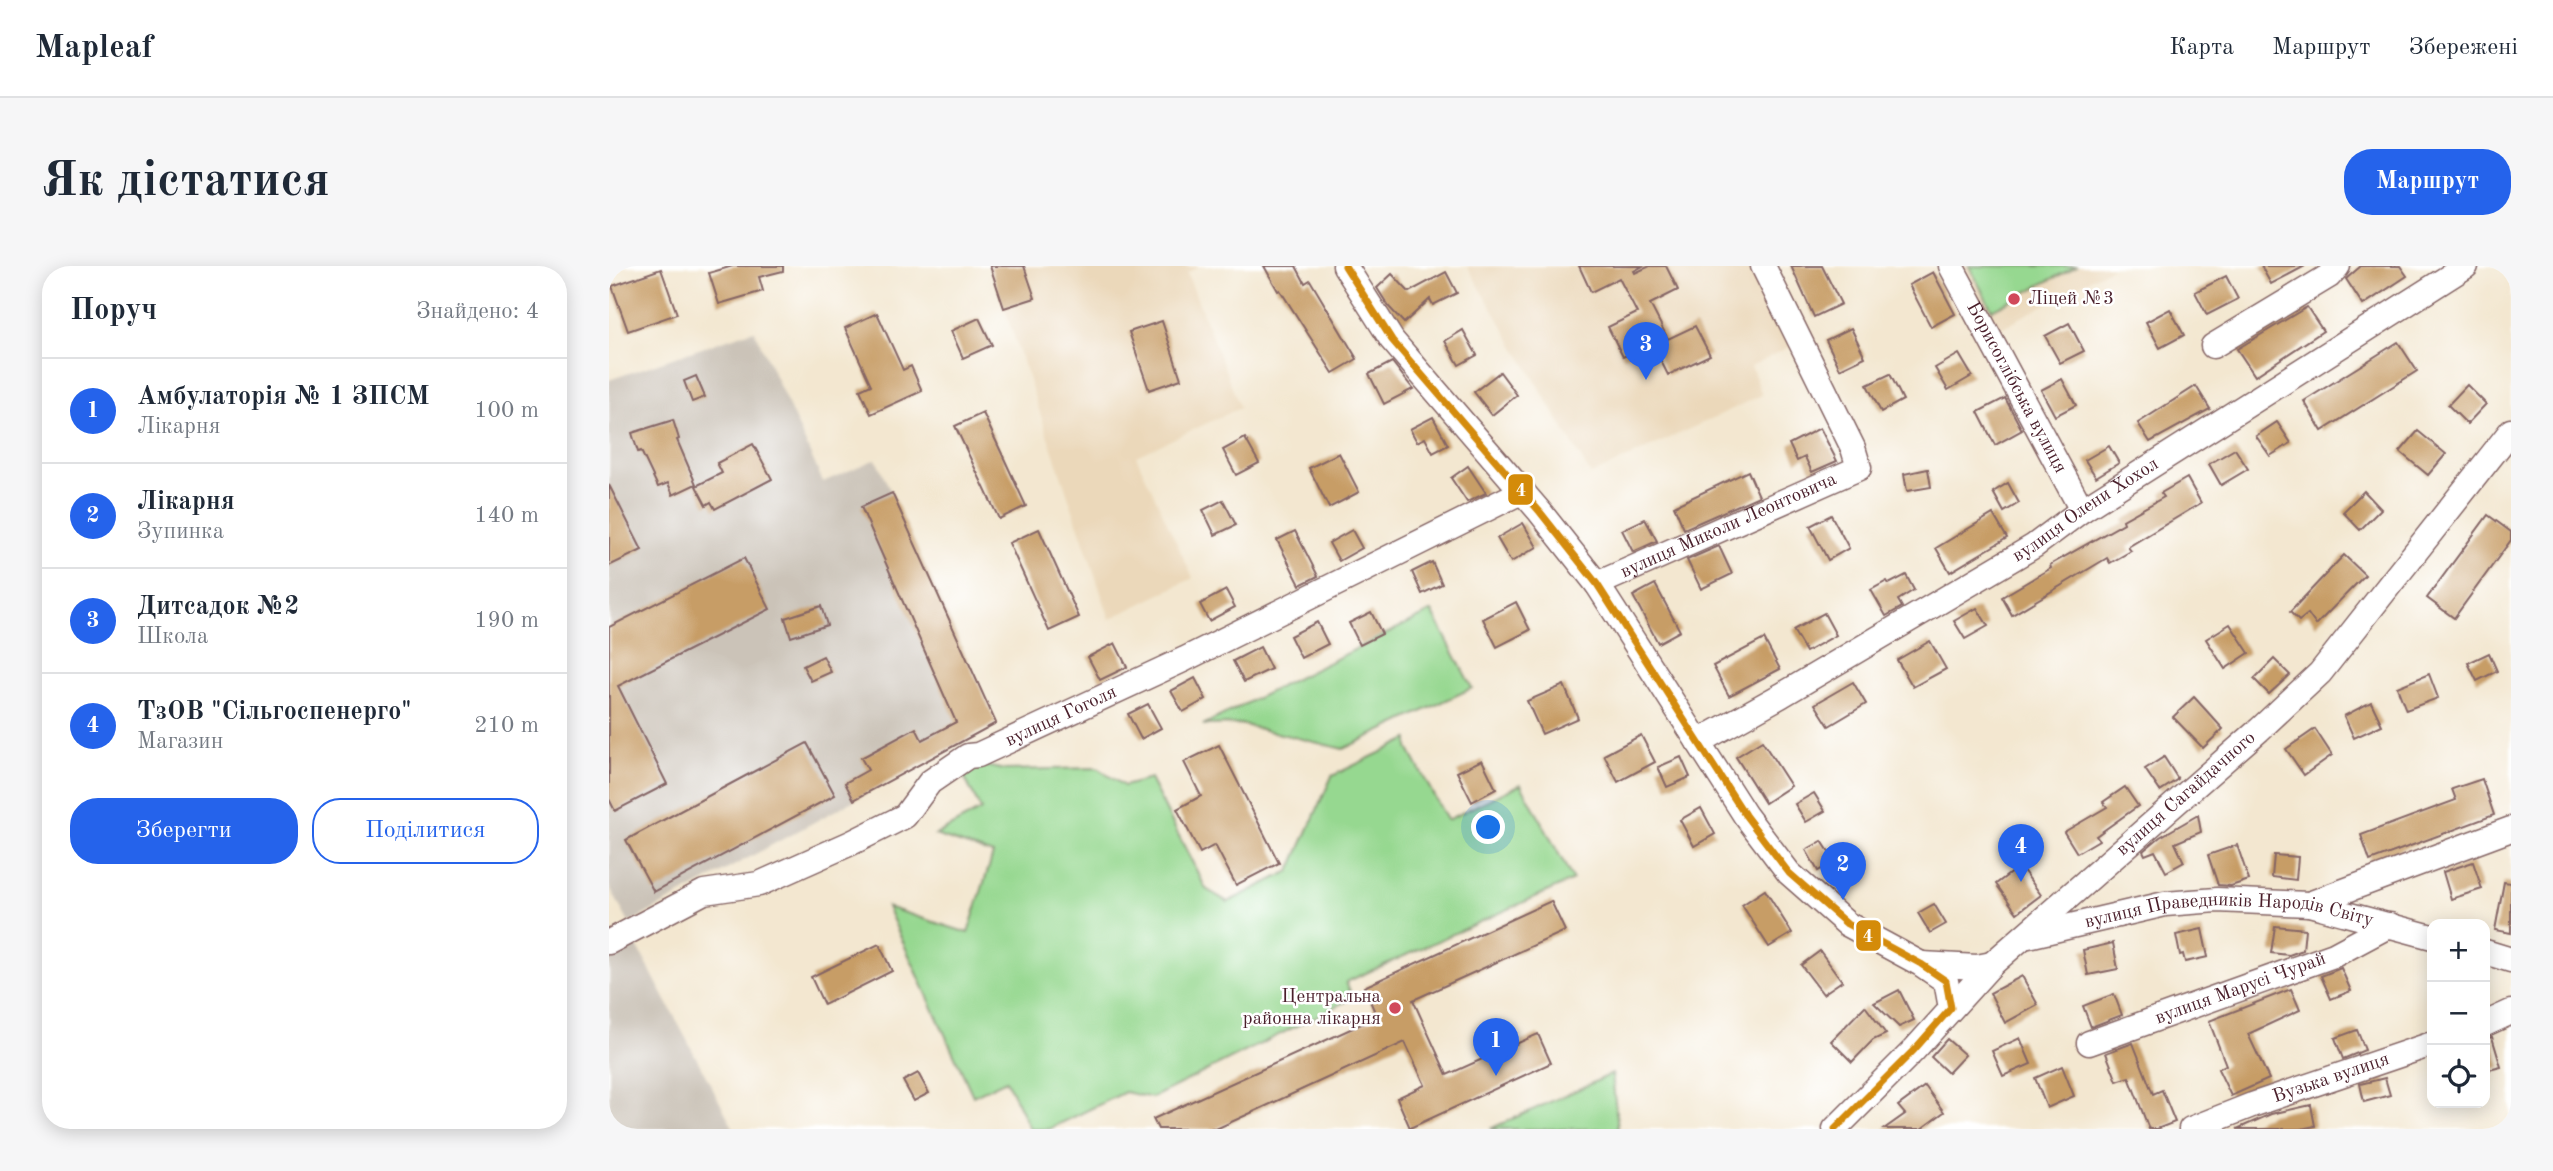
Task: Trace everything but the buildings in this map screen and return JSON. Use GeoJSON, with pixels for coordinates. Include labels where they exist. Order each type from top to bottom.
{"type":"FeatureCollection","features":[{"type":"Feature","properties":{"kind":"street"},"geometry":{"type":"LineString","coordinates":[[1345,266],[1392,340],[1523,491],[1597,584],[1745,815],[1789,873],[1847,924],[1921,964],[1946,981],[1951,1008]]}},
{"type":"Feature","properties":{"kind":"street","name":"вулиця Миколи Леонтовича"},"geometry":{"type":"LineString","coordinates":[[1597,584],[1859,468],[1853,448],[1763,266]]}},
{"type":"Feature","properties":{"kind":"street","name":"Борисоглібська вулиця"},"geometry":{"type":"LineString","coordinates":[[1951,266],[2082,510]]}},
{"type":"Feature","properties":{"kind":"street"},"geometry":{"type":"LineString","coordinates":[[2213,346],[2329,276],[2339,266]]}},
{"type":"Feature","properties":{"kind":"street","name":"вулиця Олени Хохол"},"geometry":{"type":"LineString","coordinates":[[1698,742],[2024,552],[2082,510],[2438,274],[2466,266]]}},
{"type":"Feature","properties":{"kind":"street","name":"вулиця Сагайдачного"},"geometry":{"type":"LineString","coordinates":[[1835,1129],[1914,1050],[1992,964],[2259,730],[2320,673],[2511,431]]}},
{"type":"Feature","properties":{"kind":"street","name":"вулиця Гоголя"},"geometry":{"type":"LineString","coordinates":[[609,942],[704,892],[759,884],[851,843],[905,816],[930,782],[968,756],[978,755],[1185,659],[1523,491]]}},
{"type":"Feature","properties":{"kind":"street"},"geometry":{"type":"LineString","coordinates":[[2309,904],[2511,829]]}},
{"type":"Feature","properties":{"kind":"street","name":"вулиця Праведників Народів Світу"},"geometry":{"type":"LineString","coordinates":[[2024,937],[2165,904],[2217,900],[2309,904],[2427,936]]}},
{"type":"Feature","properties":{"kind":"street","name":"вулиця Марусі Чурай"},"geometry":{"type":"LineString","coordinates":[[2089,1043],[2334,955],[2390,925]]}},
{"type":"Feature","properties":{"kind":"street"},"geometry":{"type":"LineString","coordinates":[[2490,954],[2511,960]]}},
{"type":"Feature","properties":{"kind":"street"},"geometry":{"type":"LineString","coordinates":[[1921,964],[1977,967],[1992,964]]}},
{"type":"Feature","properties":{"kind":"street"},"geometry":{"type":"LineString","coordinates":[[2490,1022],[2511,1012]]}},
{"type":"Feature","properties":{"kind":"street","name":"Вузька вулиця"},"geometry":{"type":"LineString","coordinates":[[2191,1129],[2252,1105],[2429,1045]]}},
{"type":"Feature","properties":{"kind":"shaded area"},"geometry":{"type":"Polygon","coordinates":[[[990,266],[1200,266],[1187,273],[1240,408],[1136,456],[1193,578],[1110,619],[990,266]]]}},
{"type":"Feature","properties":{"kind":"shaded area"},"geometry":{"type":"Polygon","coordinates":[[[1467,266],[1751,266],[1791,346],[1751,366],[1762,395],[1591,475],[1467,266]]]}},
{"type":"Feature","properties":{"kind":"shaded area","name":"Ліцей №3"},"geometry":{"type":"Polygon","coordinates":[[[1958,266],[2114,266],[1993,333],[1958,266]]]}},
{"type":"Feature","properties":{"kind":"shaded area"},"geometry":{"type":"Polygon","coordinates":[[[754,330],[823,482],[876,459],[996,723],[629,923],[609,886],[609,380],[754,330]]]}},
{"type":"Feature","properties":{"kind":"shaded area"},"geometry":{"type":"Polygon","coordinates":[[[635,942],[734,1129],[609,1129],[609,956],[635,942]]]}},
{"type":"Feature","properties":{"kind":"green space"},"geometry":{"type":"Polygon","coordinates":[[[1969,266],[2077,266],[1992,310],[1969,266]]]}},
{"type":"Feature","properties":{"kind":"green space"},"geometry":{"type":"Polygon","coordinates":[[[1432,611],[1472,688],[1343,749],[1240,724],[1203,725],[1432,611]]]}},
{"type":"Feature","properties":{"kind":"green space"},"geometry":{"type":"Polygon","coordinates":[[[1408,739],[1408,748],[1447,820],[1521,784],[1573,880],[1346,982],[1353,998],[1152,1098],[1125,1092],[1049,1129],[1030,1129],[1006,1080],[973,1096],[887,907],[968,933],[993,854],[935,835],[981,810],[962,773],[981,765],[1005,770],[1097,768],[1124,786],[1150,779],[1206,889],[1228,902],[1290,871],[1332,776],[1408,739]]]}},
{"type":"Feature","properties":{"kind":"green space"},"geometry":{"type":"Polygon","coordinates":[[[1612,1074],[1618,1129],[1490,1129],[1612,1074]]]}},
{"type":"Feature","properties":{"kind":"transit line","name":"4"},"geometry":{"type":"LineString","coordinates":[[1345,266],[1392,340],[1540,512],[1597,584],[1745,815],[1789,873],[1847,924],[1921,964],[1946,981],[1951,1008],[1914,1050],[1835,1129]]}},
{"type":"Feature","properties":{"kind":"place","name":"Ліцей №3"},"geometry":{"type":"Point","coordinates":[2014,299]}},
{"type":"Feature","properties":{"kind":"place","name":"Дитсадок №2"},"geometry":{"type":"Point","coordinates":[1646,380]}},
{"type":"Feature","properties":{"kind":"place","name":"ТзОВ \"Сільгоспенерго\""},"geometry":{"type":"Point","coordinates":[2021,882]}},
{"type":"Feature","properties":{"kind":"place","name":"Лікарня"},"geometry":{"type":"Point","coordinates":[1843,900]}},
{"type":"Feature","properties":{"kind":"place","name":"Центральна районна лікарня"},"geometry":{"type":"Point","coordinates":[1395,1008]}},
{"type":"Feature","properties":{"kind":"place","name":"Амбулаторія № 1 ЗПСМ"},"geometry":{"type":"Point","coordinates":[1496,1076]}}]}
